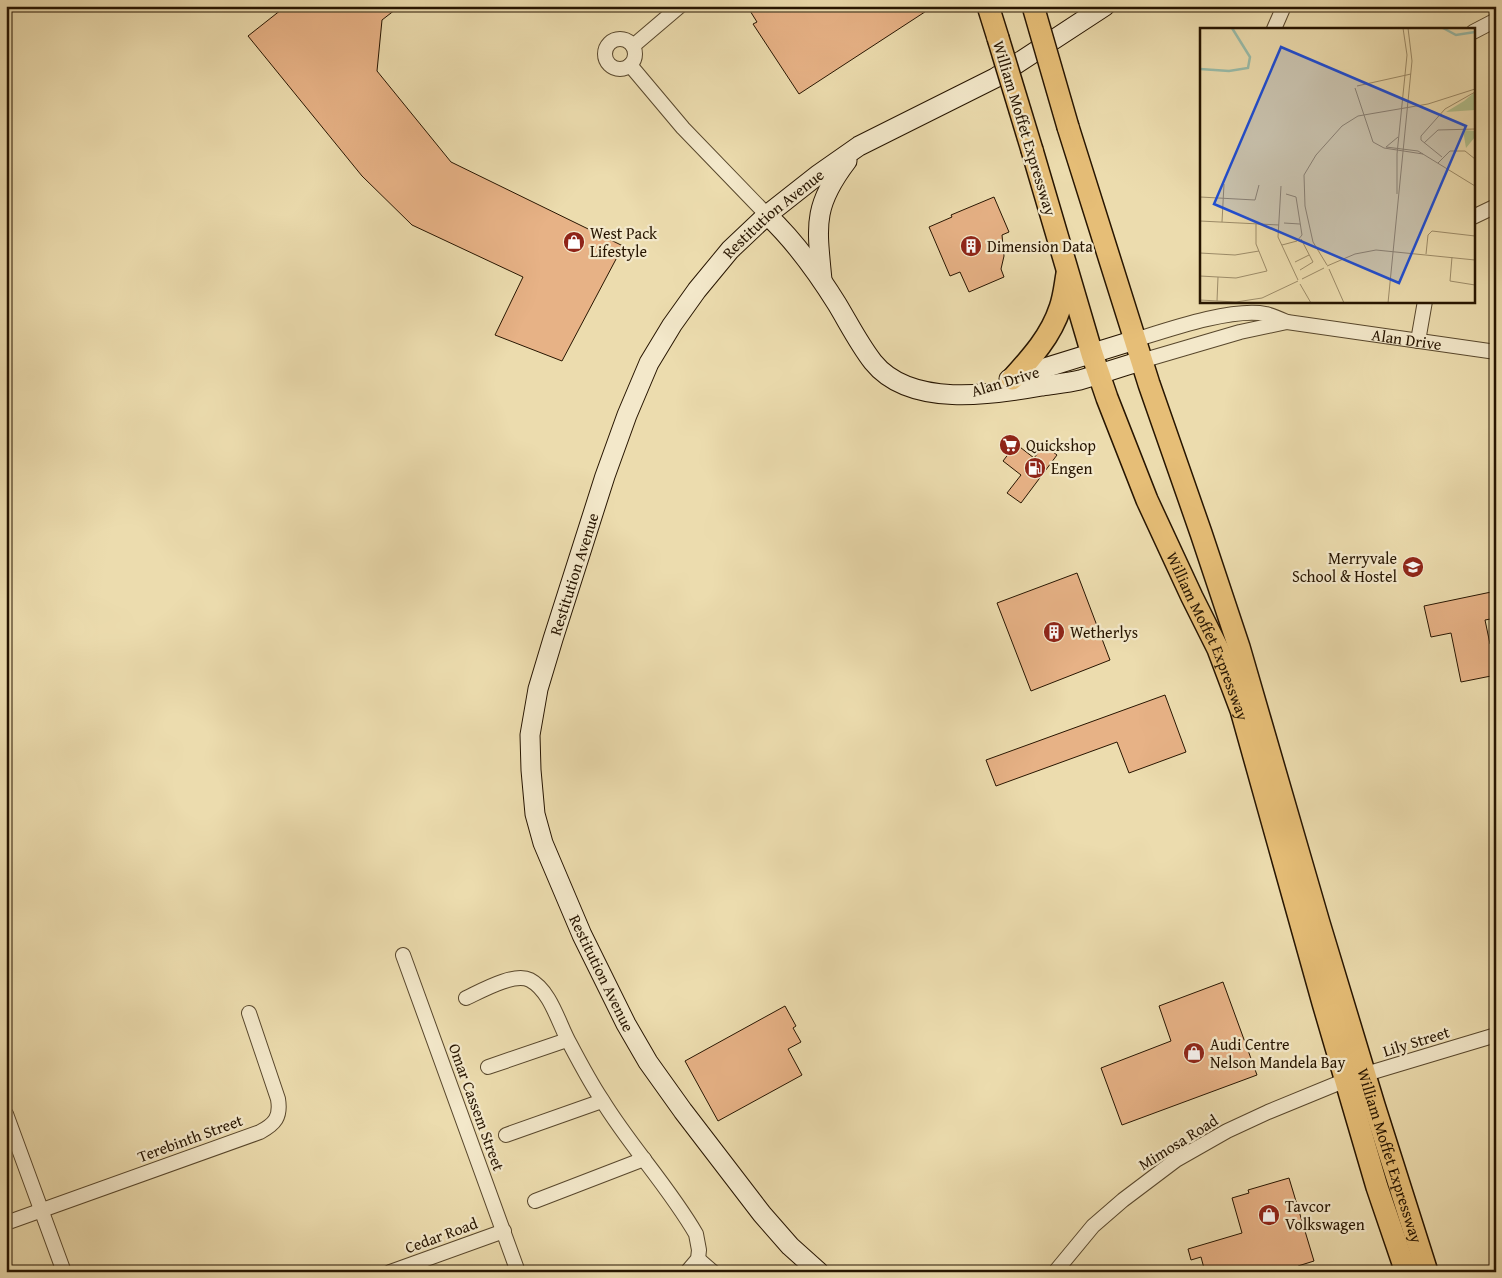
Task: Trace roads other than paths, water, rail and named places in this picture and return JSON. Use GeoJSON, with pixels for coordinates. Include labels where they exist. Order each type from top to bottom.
{"type":"FeatureCollection","features":[{"type":"Feature","properties":{"kind":"main road","name":"William Moffet Expressway"},"geometry":{"type":"LineString","coordinates":[[988,6],[1092,354],[1147,500],[1218,649],[1236,695],[1320,994],[1356,1077],[1428,1272]]}},
{"type":"Feature","properties":{"kind":"main road","name":"William Moffet Expressway"},"geometry":{"type":"LineString","coordinates":[[1032,6],[1141,361],[1239,647],[1292,833],[1356,1077],[1377,1187],[1406,1272]]}},
{"type":"Feature","properties":{"kind":"main road"},"geometry":{"type":"LineString","coordinates":[[1012,379],[1030,359],[1054,325],[1060,308],[1068,271]]}},
{"type":"Feature","properties":{"kind":"street"},"geometry":{"type":"LineString","coordinates":[[633,46],[680,6]]}},
{"type":"Feature","properties":{"kind":"street","name":"Restitution Avenue"},"geometry":{"type":"LineString","coordinates":[[819,1272],[790,1246],[762,1214],[648,1062],[626,1024],[582,935],[543,843],[535,814],[530,735],[538,689],[605,476],[627,415],[649,363],[672,325],[697,290],[730,250],[767,215],[819,174],[859,146],[995,78],[1105,6]]}},
{"type":"Feature","properties":{"kind":"street"},"geometry":{"type":"LineString","coordinates":[[1274,28],[1284,6]]}},
{"type":"Feature","properties":{"kind":"street"},"geometry":{"type":"LineString","coordinates":[[1474,31],[1496,20]]}},
{"type":"Feature","properties":{"kind":"street"},"geometry":{"type":"LineString","coordinates":[[625,40],[633,46],[635,56],[630,65],[621,69],[611,66],[606,58],[607,48],[615,41],[625,40]]}},
{"type":"Feature","properties":{"kind":"street"},"geometry":{"type":"LineString","coordinates":[[630,65],[684,128],[792,241],[815,269],[859,343],[874,364],[899,382],[922,391],[961,395]]}},
{"type":"Feature","properties":{"kind":"street"},"geometry":{"type":"LineString","coordinates":[[822,281],[818,231],[820,211],[825,195],[835,177],[859,146]]}},
{"type":"Feature","properties":{"kind":"street"},"geometry":{"type":"LineString","coordinates":[[1474,217],[1496,206]]}},
{"type":"Feature","properties":{"kind":"street"},"geometry":{"type":"LineString","coordinates":[[1418,341],[1425,302]]}},
{"type":"Feature","properties":{"kind":"street","name":"Alan Drive"},"geometry":{"type":"LineString","coordinates":[[961,395],[1135,340],[1208,319],[1244,312],[1265,314],[1288,322],[1496,352]]}},
{"type":"Feature","properties":{"kind":"street","name":"Alan Drive"},"geometry":{"type":"LineString","coordinates":[[961,395],[1002,394],[1078,380],[1240,332],[1288,322]]}},
{"type":"Feature","properties":{"kind":"street","name":"Omar Cassem Street"},"geometry":{"type":"LineString","coordinates":[[403,955],[518,1272]]}},
{"type":"Feature","properties":{"kind":"street"},"geometry":{"type":"LineString","coordinates":[[466,998],[512,979],[530,980],[540,988],[552,1005],[567,1040],[602,1101],[696,1234],[699,1250],[698,1259],[687,1272]]}},
{"type":"Feature","properties":{"kind":"street","name":"Terebinth Street"},"geometry":{"type":"LineString","coordinates":[[6,1223],[260,1132],[269,1127],[276,1119],[278,1099],[249,1013]]}},
{"type":"Feature","properties":{"kind":"street","name":"Lily Street"},"geometry":{"type":"LineString","coordinates":[[1356,1077],[1496,1035]]}},
{"type":"Feature","properties":{"kind":"street"},"geometry":{"type":"LineString","coordinates":[[488,1067],[567,1040]]}},
{"type":"Feature","properties":{"kind":"street","name":"Mimosa Road"},"geometry":{"type":"LineString","coordinates":[[1055,1272],[1094,1226],[1111,1210],[1176,1160],[1246,1121],[1356,1077]]}},
{"type":"Feature","properties":{"kind":"street"},"geometry":{"type":"LineString","coordinates":[[506,1135],[602,1101]]}},
{"type":"Feature","properties":{"kind":"street"},"geometry":{"type":"LineString","coordinates":[[6,1114],[64,1272]]}},
{"type":"Feature","properties":{"kind":"street"},"geometry":{"type":"LineString","coordinates":[[535,1200],[644,1160]]}},
{"type":"Feature","properties":{"kind":"street","name":"Cedar Road"},"geometry":{"type":"LineString","coordinates":[[390,1272],[504,1231]]}},
{"type":"Feature","properties":{"kind":"street"},"geometry":{"type":"LineString","coordinates":[[698,1259],[713,1272]]}},
{"type":"Feature","properties":{"kind":"place","name":"West Pack Lifestyle"},"geometry":{"type":"Point","coordinates":[574,242]}},
{"type":"Feature","properties":{"kind":"place","name":"Dimension Data"},"geometry":{"type":"Point","coordinates":[971,246]}},
{"type":"Feature","properties":{"kind":"place","name":"Quickshop"},"geometry":{"type":"Point","coordinates":[1010,445]}},
{"type":"Feature","properties":{"kind":"place","name":"Engen"},"geometry":{"type":"Point","coordinates":[1035,468]}},
{"type":"Feature","properties":{"kind":"place","name":"Merryvale School & Hostel"},"geometry":{"type":"Point","coordinates":[1413,567]}},
{"type":"Feature","properties":{"kind":"place","name":"Wetherlys"},"geometry":{"type":"Point","coordinates":[1054,632]}},
{"type":"Feature","properties":{"kind":"place","name":"Audi Centre Nelson Mandela Bay"},"geometry":{"type":"Point","coordinates":[1194,1053]}},
{"type":"Feature","properties":{"kind":"place","name":"Tavcor Volkswagen"},"geometry":{"type":"Point","coordinates":[1269,1215]}}]}
